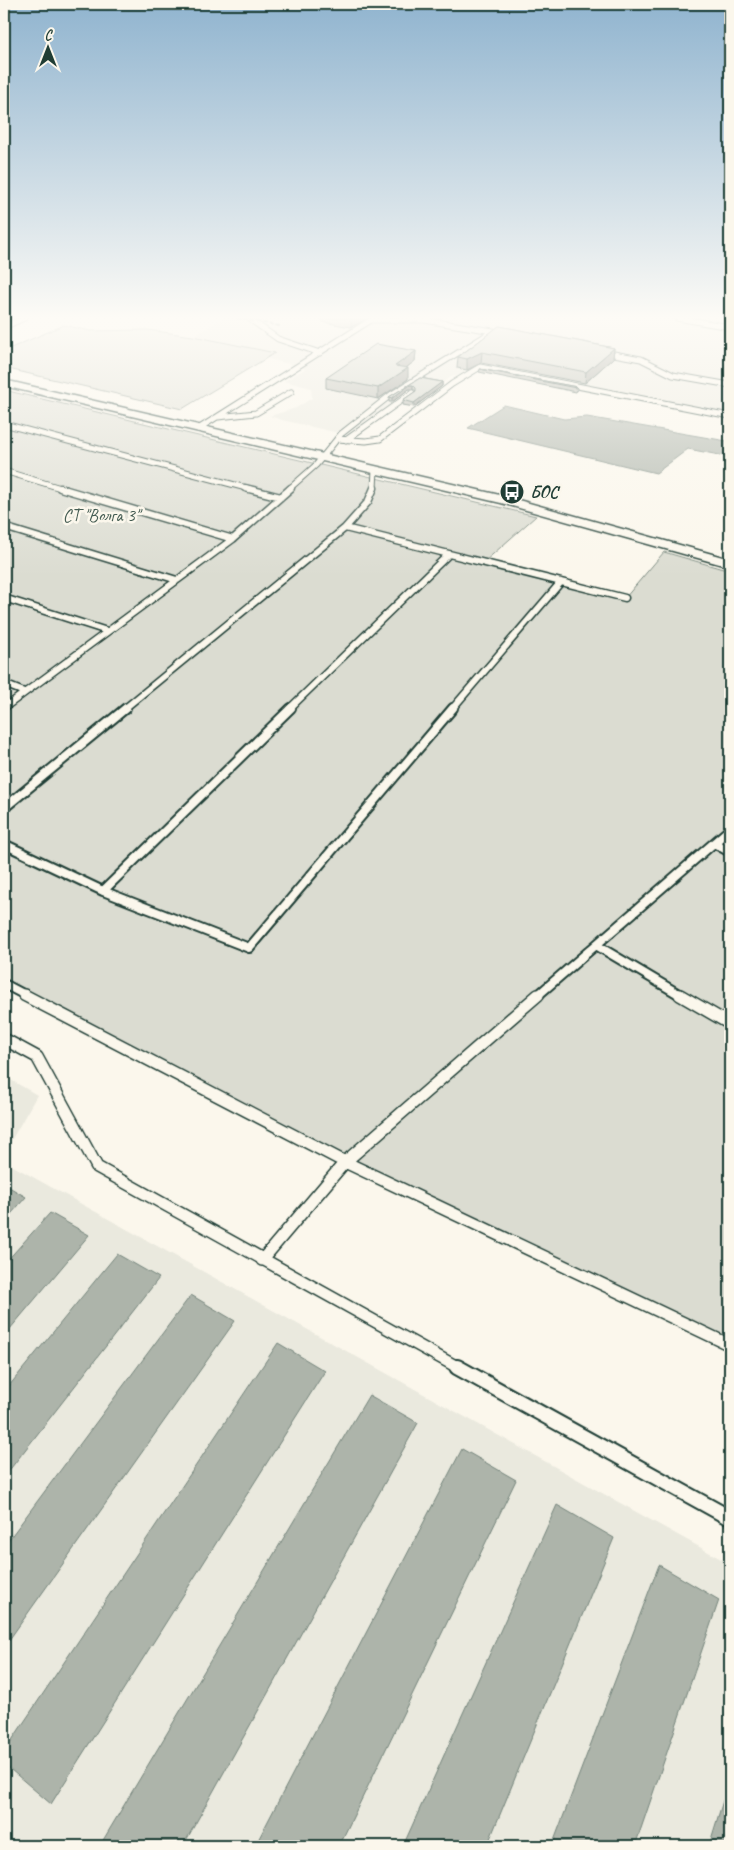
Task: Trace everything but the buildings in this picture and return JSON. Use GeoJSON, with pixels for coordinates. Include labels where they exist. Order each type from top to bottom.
{"type":"FeatureCollection","features":[{"type":"Feature","properties":{"kind":"street"},"geometry":{"type":"LineString","coordinates":[[94,404],[504,500],[730,563]]}},
{"type":"Feature","properties":{"kind":"lane"},"geometry":{"type":"LineString","coordinates":[[198,429],[237,404]]}},
{"type":"Feature","properties":{"kind":"lane"},"geometry":{"type":"LineString","coordinates":[[217,417],[256,412],[269,404]]}},
{"type":"Feature","properties":{"kind":"lane"},"geometry":{"type":"LineString","coordinates":[[4,708],[233,539],[323,457],[337,439],[379,404]]}},
{"type":"Feature","properties":{"kind":"lane"},"geometry":{"type":"LineString","coordinates":[[346,440],[396,404]]}},
{"type":"Feature","properties":{"kind":"lane"},"geometry":{"type":"LineString","coordinates":[[337,439],[366,442],[380,439],[425,404]]}},
{"type":"Feature","properties":{"kind":"lane"},"geometry":{"type":"LineString","coordinates":[[672,404],[730,416]]}},
{"type":"Feature","properties":{"kind":"lane"},"geometry":{"type":"LineString","coordinates":[[4,424],[281,497]]}},
{"type":"Feature","properties":{"kind":"lane"},"geometry":{"type":"LineString","coordinates":[[4,808],[345,528],[367,504],[377,478],[375,469]]}},
{"type":"Feature","properties":{"kind":"lane"},"geometry":{"type":"LineString","coordinates":[[4,471],[233,539]]}},
{"type":"Feature","properties":{"kind":"lane"},"geometry":{"type":"LineString","coordinates":[[4,527],[177,580]]}},
{"type":"Feature","properties":{"kind":"lane"},"geometry":{"type":"LineString","coordinates":[[345,528],[625,598]]}},
{"type":"Feature","properties":{"kind":"lane"},"geometry":{"type":"LineString","coordinates":[[103,891],[449,554]]}},
{"type":"Feature","properties":{"kind":"lane"},"geometry":{"type":"LineString","coordinates":[[4,844],[103,891],[249,948],[560,582]]}},
{"type":"Feature","properties":{"kind":"lane"},"geometry":{"type":"LineString","coordinates":[[4,598],[107,631]]}},
{"type":"Feature","properties":{"kind":"lane"},"geometry":{"type":"LineString","coordinates":[[4,684],[24,692]]}},
{"type":"Feature","properties":{"kind":"lane"},"geometry":{"type":"LineString","coordinates":[[262,1260],[345,1162],[730,829]]}},
{"type":"Feature","properties":{"kind":"lane"},"geometry":{"type":"LineString","coordinates":[[714,843],[730,852]]}},
{"type":"Feature","properties":{"kind":"lane"},"geometry":{"type":"LineString","coordinates":[[596,945],[730,1024]]}},
{"type":"Feature","properties":{"kind":"lane"},"geometry":{"type":"LineString","coordinates":[[4,984],[345,1162],[730,1345]]}},
{"type":"Feature","properties":{"kind":"lane"},"geometry":{"type":"LineString","coordinates":[[4,1039],[37,1057],[97,1167],[730,1518]]}},
{"type":"Feature","properties":{"kind":"shaded area"},"geometry":{"type":"Polygon","coordinates":[[[302,404],[390,404],[347,435],[270,416],[302,404]]]}},
{"type":"Feature","properties":{"kind":"shaded area"},"geometry":{"type":"Polygon","coordinates":[[[683,404],[730,404],[730,414],[683,404]]]}},
{"type":"Feature","properties":{"kind":"shaded area"},"geometry":{"type":"Polygon","coordinates":[[[504,405],[564,419],[587,417],[727,441],[730,443],[730,457],[688,449],[656,473],[468,428],[504,405]]]}},
{"type":"Feature","properties":{"kind":"shaded area"},"geometry":{"type":"Polygon","coordinates":[[[4,1076],[37,1095],[4,1153],[4,1076]]]}},
{"type":"Feature","properties":{"kind":"shaded area"},"geometry":{"type":"Polygon","coordinates":[[[4,1161],[730,1564],[730,1846],[4,1846],[4,1161]]]}},
{"type":"Feature","properties":{"kind":"shaded area"},"geometry":{"type":"Polygon","coordinates":[[[4,1184],[26,1197],[4,1222],[4,1184]]]}},
{"type":"Feature","properties":{"kind":"shaded area"},"geometry":{"type":"Polygon","coordinates":[[[50,1213],[89,1235],[4,1336],[4,1264],[50,1213]]]}},
{"type":"Feature","properties":{"kind":"shaded area"},"geometry":{"type":"Polygon","coordinates":[[[117,1254],[159,1278],[4,1477],[4,1392],[117,1254]]]}},
{"type":"Feature","properties":{"kind":"shaded area"},"geometry":{"type":"Polygon","coordinates":[[[191,1295],[235,1321],[4,1647],[4,1546],[191,1295]]]}},
{"type":"Feature","properties":{"kind":"shaded area"},"geometry":{"type":"Polygon","coordinates":[[[278,1343],[325,1371],[51,1804],[4,1764],[4,1752],[278,1343]]]}},
{"type":"Feature","properties":{"kind":"shaded area"},"geometry":{"type":"Polygon","coordinates":[[[369,1395],[418,1423],[183,1846],[107,1846],[102,1842],[369,1395]]]}},
{"type":"Feature","properties":{"kind":"shaded area"},"geometry":{"type":"Polygon","coordinates":[[[462,1449],[516,1480],[339,1846],[255,1846],[462,1449]]]}},
{"type":"Feature","properties":{"kind":"shaded area"},"geometry":{"type":"Polygon","coordinates":[[[557,1505],[614,1538],[487,1846],[403,1846],[557,1505]]]}},
{"type":"Feature","properties":{"kind":"shaded area"},"geometry":{"type":"Polygon","coordinates":[[[659,1565],[719,1600],[635,1846],[552,1846],[659,1565]]]}},
{"type":"Feature","properties":{"kind":"shaded area"},"geometry":{"type":"Polygon","coordinates":[[[730,1778],[730,1846],[709,1846],[730,1778]]]}},
{"type":"Feature","properties":{"kind":"green space","name":"СТ \"Волга 3\""},"geometry":{"type":"Polygon","coordinates":[[[4,404],[65,404],[536,516],[484,562],[625,598],[664,552],[730,571],[730,1345],[345,1162],[4,984],[4,404]]]}},
{"type":"Feature","properties":{"kind":"green space"},"geometry":{"type":"Polygon","coordinates":[[[162,404],[190,404],[182,409],[162,404]]]}},
{"type":"Feature","properties":{"kind":"place","name":"БОС"},"geometry":{"type":"Point","coordinates":[512,492]}}]}
